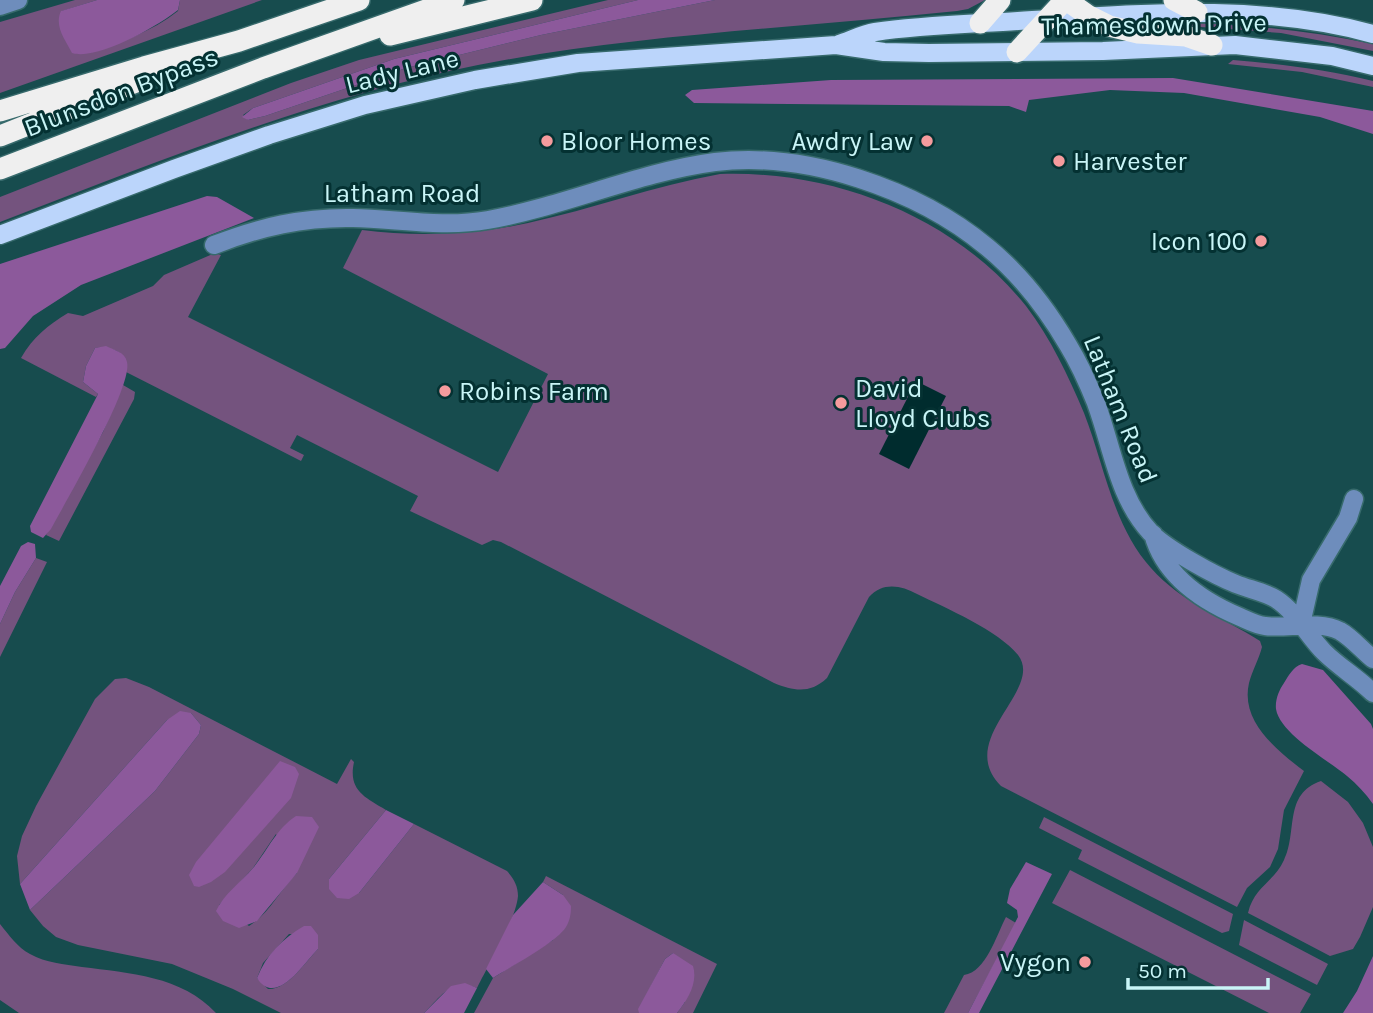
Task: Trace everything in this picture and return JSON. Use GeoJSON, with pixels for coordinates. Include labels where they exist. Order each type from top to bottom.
{"type":"FeatureCollection","features":[{"type":"Feature","properties":{"kind":"highway"},"geometry":{"type":"LineString","coordinates":[[0,111],[239,41],[359,0]]}},
{"type":"Feature","properties":{"kind":"highway"},"geometry":{"type":"LineString","coordinates":[[263,68],[454,0]]}},
{"type":"Feature","properties":{"kind":"highway"},"geometry":{"type":"LineString","coordinates":[[263,68],[532,0]]}},
{"type":"Feature","properties":{"kind":"highway"},"geometry":{"type":"LineString","coordinates":[[980,23],[1000,0]]}},
{"type":"Feature","properties":{"kind":"highway"},"geometry":{"type":"LineString","coordinates":[[1017,52],[1066,0],[1089,16],[1122,29],[1186,36],[1212,45]]}},
{"type":"Feature","properties":{"kind":"highway"},"geometry":{"type":"LineString","coordinates":[[1174,0],[1197,12]]}},
{"type":"Feature","properties":{"kind":"highway","name":"Blunsdon Bypass"},"geometry":{"type":"LineString","coordinates":[[0,136],[239,41]]}},
{"type":"Feature","properties":{"kind":"highway","name":"Blunsdon Bypass"},"geometry":{"type":"LineString","coordinates":[[0,169],[263,68]]}},
{"type":"Feature","properties":{"kind":"main road","name":"Thamesdown Drive"},"geometry":{"type":"LineString","coordinates":[[980,23],[1197,12],[1285,18],[1373,34]]}},
{"type":"Feature","properties":{"kind":"main road","name":"Lady Lane"},"geometry":{"type":"LineString","coordinates":[[836,45],[872,32],[980,23]]}},
{"type":"Feature","properties":{"kind":"main road","name":"Lady Lane"},"geometry":{"type":"LineString","coordinates":[[0,235],[258,139],[365,106],[501,75],[578,63],[836,45],[884,52],[1017,52]]}},
{"type":"Feature","properties":{"kind":"main road","name":"Thamesdown Drive"},"geometry":{"type":"LineString","coordinates":[[1017,52],[1212,45],[1295,51],[1373,66]]}},
{"type":"Feature","properties":{"kind":"street"},"geometry":{"type":"LineString","coordinates":[[0,6],[18,0]]}},
{"type":"Feature","properties":{"kind":"street","name":"Latham Road"},"geometry":{"type":"LineString","coordinates":[[214,245],[267,226],[307,219],[482,221],[542,209],[651,176],[714,162],[751,160],[788,163],[861,179],[918,203],[967,233],[999,258],[1030,290],[1049,314],[1078,364],[1096,402],[1124,487],[1140,518],[1153,534],[1232,583],[1276,599],[1324,652],[1373,693]]}},
{"type":"Feature","properties":{"kind":"street"},"geometry":{"type":"LineString","coordinates":[[1301,625],[1311,580],[1348,518],[1354,499]]}},
{"type":"Feature","properties":{"kind":"street","name":"Latham Road"},"geometry":{"type":"LineString","coordinates":[[1153,534],[1156,548],[1169,567],[1203,598],[1264,626],[1301,625],[1339,631],[1373,659]]}},
{"type":"Feature","properties":{"kind":"shaded area"},"geometry":{"type":"Polygon","coordinates":[[[75,0],[97,0],[62,11],[89,53],[147,31],[178,11],[180,0],[262,0],[0,93],[0,22],[75,0]]]}},
{"type":"Feature","properties":{"kind":"shaded area"},"geometry":{"type":"Polygon","coordinates":[[[97,0],[180,0],[178,10],[157,25],[127,40],[96,52],[72,53],[60,27],[61,11],[97,0]]]}},
{"type":"Feature","properties":{"kind":"shaded area"},"geometry":{"type":"Polygon","coordinates":[[[608,0],[638,0],[394,59],[253,108],[243,115],[248,120],[265,116],[406,68],[541,35],[715,0],[985,0],[968,9],[957,11],[657,39],[537,54],[478,65],[356,95],[296,113],[0,222],[0,197],[291,83],[359,60],[608,0]]]}},
{"type":"Feature","properties":{"kind":"shaded area"},"geometry":{"type":"Polygon","coordinates":[[[638,0],[715,0],[541,35],[406,68],[265,116],[248,120],[242,117],[253,108],[394,59],[638,0]]]}},
{"type":"Feature","properties":{"kind":"shaded area"},"geometry":{"type":"Polygon","coordinates":[[[1147,23],[1233,25],[1289,30],[1373,44],[1373,51],[1281,33],[1147,23]]]}},
{"type":"Feature","properties":{"kind":"shaded area"},"geometry":{"type":"Polygon","coordinates":[[[1233,60],[1338,74],[1373,81],[1373,87],[1302,72],[1228,64],[1233,60]]]}},
{"type":"Feature","properties":{"kind":"shaded area"},"geometry":{"type":"Polygon","coordinates":[[[1173,78],[1373,111],[1373,134],[1320,117],[1184,93],[1110,90],[1029,100],[1026,112],[1009,106],[694,103],[685,95],[692,90],[831,80],[1173,78]]]}},
{"type":"Feature","properties":{"kind":"shaded area"},"geometry":{"type":"Polygon","coordinates":[[[720,174],[805,180],[847,190],[888,205],[927,224],[964,247],[997,274],[1026,306],[1043,331],[1078,399],[1118,514],[1138,551],[1151,568],[1175,590],[1260,641],[1262,647],[1249,683],[1250,710],[1263,734],[1304,771],[1284,810],[1278,849],[1270,867],[1247,888],[1237,907],[1001,786],[989,768],[988,751],[993,733],[1020,684],[1023,669],[1018,655],[985,629],[911,591],[892,586],[874,592],[827,678],[808,689],[788,688],[501,542],[493,540],[482,545],[410,511],[418,496],[297,435],[290,448],[304,455],[301,461],[126,372],[125,360],[113,349],[95,348],[86,366],[83,382],[98,394],[96,397],[21,358],[41,332],[68,313],[83,316],[153,286],[164,275],[215,253],[221,255],[188,317],[498,472],[548,374],[343,268],[362,230],[445,234],[508,227],[720,174]]]}},
{"type":"Feature","properties":{"kind":"shaded area"},"geometry":{"type":"Polygon","coordinates":[[[207,196],[217,197],[254,218],[81,285],[33,316],[5,348],[0,349],[0,264],[207,196]]]}},
{"type":"Feature","properties":{"kind":"shaded area"},"geometry":{"type":"Polygon","coordinates":[[[106,346],[122,354],[127,362],[120,395],[83,470],[51,529],[43,538],[31,532],[30,526],[98,394],[83,382],[86,366],[95,348],[106,346]]]}},
{"type":"Feature","properties":{"kind":"shaded area"},"geometry":{"type":"Polygon","coordinates":[[[123,385],[135,392],[134,399],[59,541],[46,535],[103,432],[123,385]]]}},
{"type":"Feature","properties":{"kind":"shaded area"},"geometry":{"type":"Polygon","coordinates":[[[28,542],[35,544],[36,558],[15,592],[0,624],[0,586],[21,546],[28,542]]]}},
{"type":"Feature","properties":{"kind":"shaded area"},"geometry":{"type":"Polygon","coordinates":[[[36,558],[47,562],[0,657],[0,624],[15,592],[36,558]]]}},
{"type":"Feature","properties":{"kind":"shaded area"},"geometry":{"type":"Polygon","coordinates":[[[1302,664],[1323,670],[1371,724],[1373,804],[1354,782],[1295,737],[1279,718],[1276,706],[1279,692],[1296,667],[1302,664]]]}},
{"type":"Feature","properties":{"kind":"shaded area"},"geometry":{"type":"Polygon","coordinates":[[[126,678],[149,687],[337,784],[351,759],[354,762],[353,779],[360,792],[386,810],[329,879],[359,893],[414,824],[507,871],[517,889],[516,906],[507,930],[477,988],[460,985],[453,987],[424,1013],[281,1013],[233,989],[172,964],[78,945],[56,937],[43,926],[30,910],[155,791],[199,734],[201,725],[191,713],[167,720],[20,884],[17,856],[22,836],[95,699],[115,679],[126,678]],[[276,834],[253,868],[219,905],[249,926],[263,915],[297,873],[276,834]],[[289,934],[263,963],[257,978],[268,989],[289,980],[318,949],[318,935],[289,934]]]}},
{"type":"Feature","properties":{"kind":"shaded area"},"geometry":{"type":"Polygon","coordinates":[[[180,711],[191,713],[201,725],[199,734],[155,791],[30,910],[20,884],[167,720],[180,711]]]}},
{"type":"Feature","properties":{"kind":"shaded area"},"geometry":{"type":"Polygon","coordinates":[[[280,761],[295,767],[299,774],[291,798],[225,872],[211,882],[199,887],[194,886],[189,875],[196,862],[280,761]]]}},
{"type":"Feature","properties":{"kind":"shaded area"},"geometry":{"type":"Polygon","coordinates":[[[1321,781],[1348,802],[1363,823],[1373,847],[1373,907],[1353,949],[1330,956],[1248,913],[1259,891],[1284,860],[1296,804],[1309,787],[1321,781]]]}},
{"type":"Feature","properties":{"kind":"shaded area"},"geometry":{"type":"Polygon","coordinates":[[[386,810],[414,824],[359,893],[349,899],[337,898],[329,889],[329,879],[386,810]]]}},
{"type":"Feature","properties":{"kind":"shaded area"},"geometry":{"type":"Polygon","coordinates":[[[296,816],[312,817],[319,827],[297,873],[257,921],[239,928],[223,921],[216,911],[219,905],[253,868],[283,827],[296,816]]]}},
{"type":"Feature","properties":{"kind":"shaded area"},"geometry":{"type":"Polygon","coordinates":[[[1044,817],[1233,914],[1229,931],[1222,933],[1078,859],[1082,850],[1039,828],[1044,817]]]}},
{"type":"Feature","properties":{"kind":"shaded area"},"geometry":{"type":"Polygon","coordinates":[[[1026,862],[1052,874],[979,1013],[968,1013],[1018,917],[1017,910],[1007,903],[1010,889],[1026,862]]]}},
{"type":"Feature","properties":{"kind":"shaded area"},"geometry":{"type":"Polygon","coordinates":[[[1070,870],[1311,994],[1300,1013],[1269,1013],[1052,903],[1070,870]]]}},
{"type":"Feature","properties":{"kind":"shaded area"},"geometry":{"type":"Polygon","coordinates":[[[546,876],[717,964],[693,1013],[677,1013],[685,1002],[673,953],[665,959],[639,1013],[474,1013],[493,978],[553,940],[563,895],[543,882],[546,876]]]}},
{"type":"Feature","properties":{"kind":"shaded area"},"geometry":{"type":"Polygon","coordinates":[[[543,882],[563,895],[571,906],[567,924],[561,933],[543,947],[493,978],[486,969],[513,915],[543,882]]]}},
{"type":"Feature","properties":{"kind":"shaded area"},"geometry":{"type":"Polygon","coordinates":[[[1006,917],[1016,923],[968,1013],[944,1013],[964,975],[972,972],[984,960],[1006,917]]]}},
{"type":"Feature","properties":{"kind":"shaded area"},"geometry":{"type":"Polygon","coordinates":[[[1244,920],[1328,964],[1317,985],[1239,945],[1244,920]]]}},
{"type":"Feature","properties":{"kind":"shaded area"},"geometry":{"type":"Polygon","coordinates":[[[0,924],[17,944],[36,957],[55,963],[154,978],[187,991],[216,1013],[19,1013],[0,1000],[0,924]]]}},
{"type":"Feature","properties":{"kind":"shaded area"},"geometry":{"type":"Polygon","coordinates":[[[304,926],[311,926],[318,935],[318,949],[298,972],[281,986],[265,986],[257,978],[265,962],[282,942],[304,926]]]}},
{"type":"Feature","properties":{"kind":"shaded area"},"geometry":{"type":"Polygon","coordinates":[[[673,953],[693,966],[693,985],[688,996],[677,1013],[639,1013],[638,1009],[665,959],[673,953]]]}},
{"type":"Feature","properties":{"kind":"shaded area"},"geometry":{"type":"Polygon","coordinates":[[[1373,956],[1373,1013],[1343,1013],[1357,991],[1373,956]]]}},
{"type":"Feature","properties":{"kind":"shaded area"},"geometry":{"type":"Polygon","coordinates":[[[465,983],[477,988],[464,1013],[424,1013],[451,986],[465,983]]]}},
{"type":"Feature","properties":{"kind":"water"},"geometry":{"type":"Polygon","coordinates":[[[916,381],[946,396],[909,469],[879,454],[916,381]]]}},
{"type":"Feature","properties":{"kind":"place","name":"Bloor Homes"},"geometry":{"type":"Point","coordinates":[547,141]}},
{"type":"Feature","properties":{"kind":"place","name":"Awdry Law"},"geometry":{"type":"Point","coordinates":[927,141]}},
{"type":"Feature","properties":{"kind":"place","name":"Harvester"},"geometry":{"type":"Point","coordinates":[1059,161]}},
{"type":"Feature","properties":{"kind":"place","name":"Icon 100"},"geometry":{"type":"Point","coordinates":[1261,241]}},
{"type":"Feature","properties":{"kind":"place","name":"Robins Farm"},"geometry":{"type":"Point","coordinates":[445,391]}},
{"type":"Feature","properties":{"kind":"place","name":"David Lloyd Clubs"},"geometry":{"type":"Point","coordinates":[841,403]}},
{"type":"Feature","properties":{"kind":"place","name":"Vygon"},"geometry":{"type":"Point","coordinates":[1085,962]}}]}
